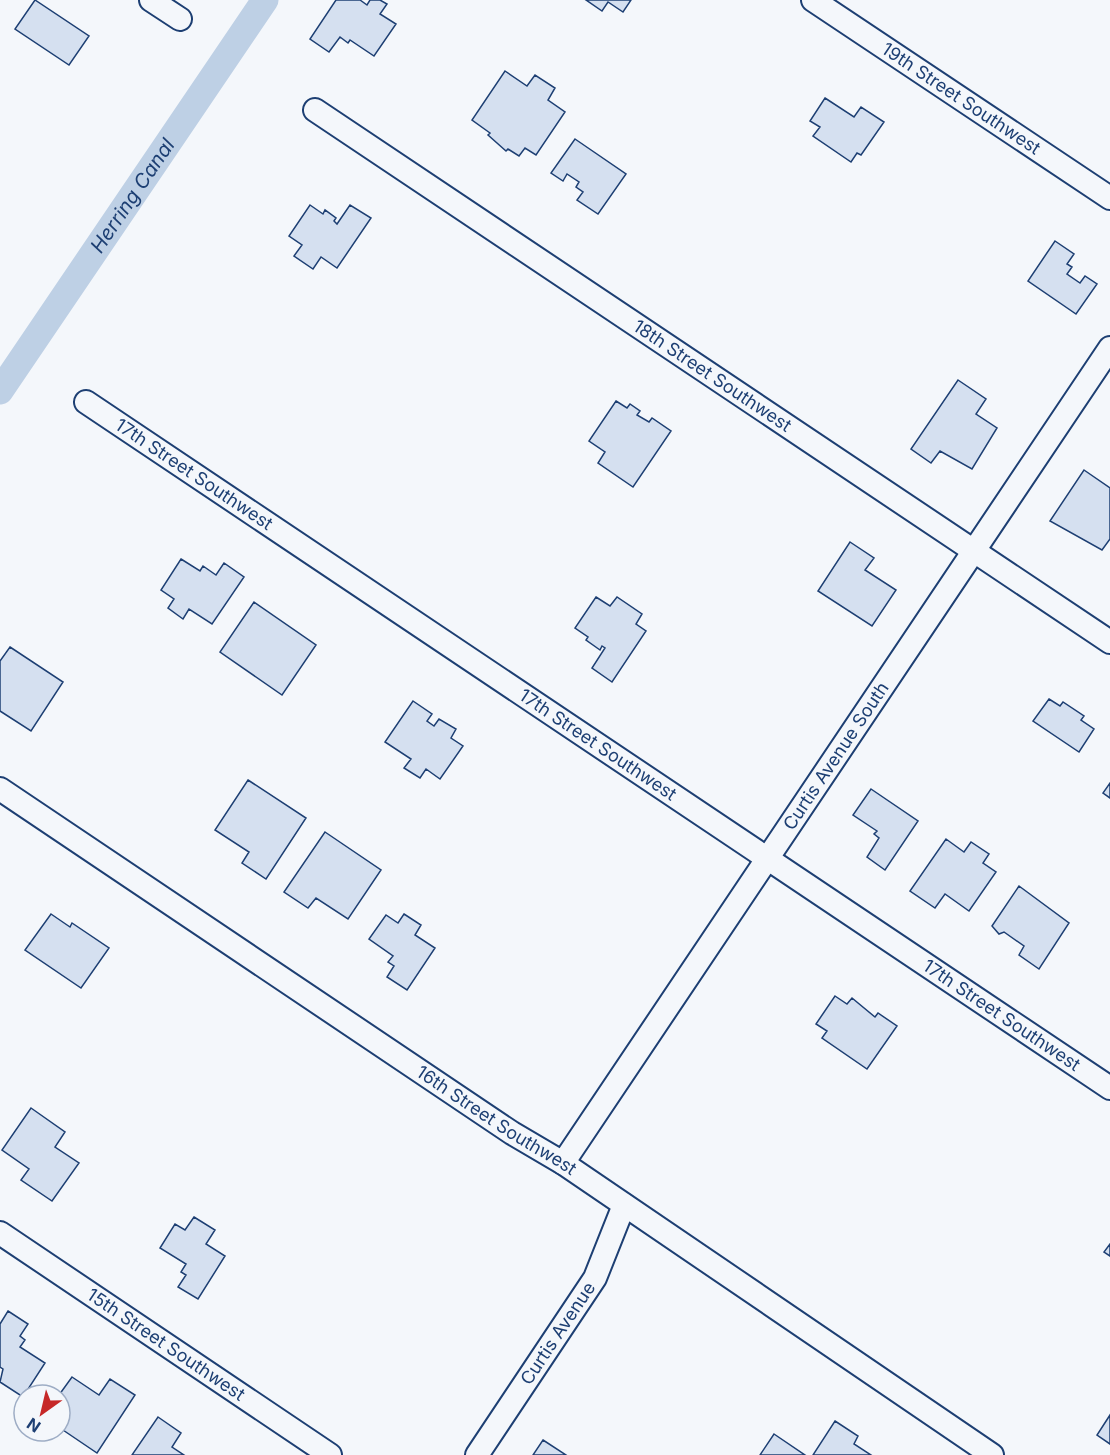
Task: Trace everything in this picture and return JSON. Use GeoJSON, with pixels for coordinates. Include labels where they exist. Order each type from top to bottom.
{"type":"FeatureCollection","features":[{"type":"Feature","properties":{"kind":"street"},"geometry":{"type":"LineString","coordinates":[[151,0],[180,19]]}},
{"type":"Feature","properties":{"kind":"street","name":"19th Street Southwest"},"geometry":{"type":"LineString","coordinates":[[813,0],[1110,198]]}},
{"type":"Feature","properties":{"kind":"street","name":"18th Street Southwest"},"geometry":{"type":"LineString","coordinates":[[315,110],[1110,642]]}},
{"type":"Feature","properties":{"kind":"street","name":"Curtis Avenue South"},"geometry":{"type":"LineString","coordinates":[[563,1163],[1110,348]]}},
{"type":"Feature","properties":{"kind":"street","name":"17th Street Southwest"},"geometry":{"type":"LineString","coordinates":[[86,402],[1110,1088]]}},
{"type":"Feature","properties":{"kind":"street","name":"16th Street Southwest"},"geometry":{"type":"LineString","coordinates":[[0,789],[512,1133],[563,1163],[992,1455]]}},
{"type":"Feature","properties":{"kind":"street","name":"Curtis Avenue"},"geometry":{"type":"LineString","coordinates":[[477,1455],[595,1278],[624,1205]]}},
{"type":"Feature","properties":{"kind":"street","name":"15th Street Southwest"},"geometry":{"type":"LineString","coordinates":[[0,1233],[330,1455]]}},
{"type":"Feature","properties":{"kind":"building"},"geometry":{"type":"Polygon","coordinates":[[[35,0],[89,36],[69,65],[15,29],[35,0]]]}},
{"type":"Feature","properties":{"kind":"building"},"geometry":{"type":"Polygon","coordinates":[[[336,0],[360,0],[367,5],[370,0],[380,0],[387,4],[380,14],[396,24],[374,56],[350,40],[348,43],[340,37],[329,52],[310,39],[336,0]]]}},
{"type":"Feature","properties":{"kind":"building"},"geometry":{"type":"Polygon","coordinates":[[[586,0],[631,0],[623,12],[608,2],[602,11],[586,0]]]}},
{"type":"Feature","properties":{"kind":"building"},"geometry":{"type":"Polygon","coordinates":[[[505,71],[527,86],[535,75],[555,88],[548,100],[565,112],[536,155],[525,148],[519,156],[508,149],[506,151],[488,135],[490,133],[472,120],[505,71]]]}},
{"type":"Feature","properties":{"kind":"building"},"geometry":{"type":"Polygon","coordinates":[[[825,98],[854,117],[861,107],[884,122],[861,155],[857,153],[851,162],[813,136],[820,127],[810,121],[825,98]]]}},
{"type":"Feature","properties":{"kind":"building"},"geometry":{"type":"Polygon","coordinates":[[[575,139],[626,174],[598,214],[577,200],[583,192],[576,187],[579,182],[567,174],[563,181],[551,173],[575,139]]]}},
{"type":"Feature","properties":{"kind":"building"},"geometry":{"type":"Polygon","coordinates":[[[310,205],[323,214],[325,210],[336,218],[334,221],[337,224],[350,205],[371,218],[337,268],[321,257],[313,269],[294,256],[302,245],[289,236],[310,205]]]}},
{"type":"Feature","properties":{"kind":"building"},"geometry":{"type":"Polygon","coordinates":[[[1055,241],[1074,254],[1067,264],[1072,267],[1067,274],[1080,283],[1085,276],[1097,284],[1076,314],[1028,281],[1055,241]]]}},
{"type":"Feature","properties":{"kind":"building"},"geometry":{"type":"Polygon","coordinates":[[[958,380],[986,399],[976,414],[997,428],[972,469],[940,451],[931,463],[911,449],[958,380]]]}},
{"type":"Feature","properties":{"kind":"building"},"geometry":{"type":"Polygon","coordinates":[[[616,401],[627,408],[630,404],[640,411],[637,415],[649,422],[652,418],[671,431],[633,487],[598,463],[605,452],[589,441],[616,401]]]}},
{"type":"Feature","properties":{"kind":"building"},"geometry":{"type":"Polygon","coordinates":[[[1084,470],[1110,488],[1110,539],[1102,550],[1050,521],[1084,470]]]}},
{"type":"Feature","properties":{"kind":"building"},"geometry":{"type":"Polygon","coordinates":[[[850,542],[874,558],[865,570],[896,590],[872,626],[818,591],[850,542]]]}},
{"type":"Feature","properties":{"kind":"building"},"geometry":{"type":"Polygon","coordinates":[[[181,559],[200,571],[203,566],[216,575],[224,563],[244,577],[212,624],[189,609],[183,619],[168,608],[174,599],[161,590],[181,559]]]}},
{"type":"Feature","properties":{"kind":"building"},"geometry":{"type":"Polygon","coordinates":[[[596,597],[610,606],[617,597],[642,614],[636,624],[646,631],[612,682],[592,668],[605,648],[602,646],[600,650],[586,640],[588,637],[575,628],[596,597]]]}},
{"type":"Feature","properties":{"kind":"building"},"geometry":{"type":"Polygon","coordinates":[[[254,602],[316,645],[282,695],[220,652],[254,602]]]}},
{"type":"Feature","properties":{"kind":"building"},"geometry":{"type":"Polygon","coordinates":[[[10,647],[63,682],[31,731],[0,711],[0,661],[10,647]]]}},
{"type":"Feature","properties":{"kind":"building"},"geometry":{"type":"Polygon","coordinates":[[[1049,699],[1060,706],[1063,702],[1084,716],[1081,720],[1094,729],[1079,752],[1033,721],[1049,699]]]}},
{"type":"Feature","properties":{"kind":"building"},"geometry":{"type":"Polygon","coordinates":[[[413,701],[432,714],[427,721],[434,726],[439,719],[456,729],[451,738],[463,746],[440,779],[426,769],[420,778],[404,768],[411,759],[385,742],[413,701]]]}},
{"type":"Feature","properties":{"kind":"building"},"geometry":{"type":"Polygon","coordinates":[[[248,780],[306,818],[266,879],[242,863],[249,852],[215,830],[248,780]]]}},
{"type":"Feature","properties":{"kind":"building"},"geometry":{"type":"Polygon","coordinates":[[[1110,783],[1110,798],[1103,793],[1110,783]]]}},
{"type":"Feature","properties":{"kind":"building"},"geometry":{"type":"Polygon","coordinates":[[[871,789],[918,821],[885,870],[867,857],[879,838],[874,834],[877,831],[853,815],[871,789]]]}},
{"type":"Feature","properties":{"kind":"building"},"geometry":{"type":"Polygon","coordinates":[[[325,832],[381,870],[348,919],[316,898],[308,908],[284,892],[325,832]]]}},
{"type":"Feature","properties":{"kind":"building"},"geometry":{"type":"Polygon","coordinates":[[[946,839],[964,852],[971,842],[989,854],[983,863],[996,872],[969,911],[945,894],[935,908],[910,891],[946,839]]]}},
{"type":"Feature","properties":{"kind":"building"},"geometry":{"type":"Polygon","coordinates":[[[1019,886],[1069,923],[1039,969],[1019,955],[1024,946],[1004,932],[999,934],[992,926],[1019,886]]]}},
{"type":"Feature","properties":{"kind":"building"},"geometry":{"type":"Polygon","coordinates":[[[51,914],[70,927],[72,923],[109,948],[81,988],[25,950],[51,914]]]}},
{"type":"Feature","properties":{"kind":"building"},"geometry":{"type":"Polygon","coordinates":[[[404,914],[421,925],[415,935],[435,948],[407,990],[387,977],[394,966],[388,962],[393,956],[369,939],[386,915],[398,923],[404,914]]]}},
{"type":"Feature","properties":{"kind":"building"},"geometry":{"type":"Polygon","coordinates":[[[835,996],[847,1004],[852,998],[875,1017],[878,1013],[897,1026],[867,1069],[822,1038],[827,1031],[816,1024],[835,996]]]}},
{"type":"Feature","properties":{"kind":"building"},"geometry":{"type":"Polygon","coordinates":[[[31,1108],[65,1132],[55,1147],[79,1163],[52,1201],[21,1180],[29,1169],[2,1150],[31,1108]]]}},
{"type":"Feature","properties":{"kind":"building"},"geometry":{"type":"Polygon","coordinates":[[[194,1217],[215,1230],[206,1244],[225,1256],[198,1299],[178,1287],[186,1275],[181,1272],[186,1264],[160,1248],[175,1224],[185,1230],[194,1217]]]}},
{"type":"Feature","properties":{"kind":"building"},"geometry":{"type":"Polygon","coordinates":[[[1110,1244],[1110,1256],[1104,1252],[1110,1244]]]}},
{"type":"Feature","properties":{"kind":"building"},"geometry":{"type":"Polygon","coordinates":[[[8,1311],[28,1324],[20,1336],[25,1340],[20,1347],[45,1363],[32,1383],[12,1383],[12,1390],[0,1382],[3,1369],[0,1367],[0,1324],[8,1311]]]}},
{"type":"Feature","properties":{"kind":"building"},"geometry":{"type":"Polygon","coordinates":[[[72,1377],[99,1395],[110,1379],[135,1395],[97,1453],[72,1436],[72,1383],[68,1383],[72,1377]]]}},
{"type":"Feature","properties":{"kind":"building"},"geometry":{"type":"Polygon","coordinates":[[[1110,1415],[1110,1444],[1097,1435],[1110,1415]]]}},
{"type":"Feature","properties":{"kind":"building"},"geometry":{"type":"Polygon","coordinates":[[[158,1417],[181,1433],[172,1447],[184,1455],[132,1455],[158,1417]]]}},
{"type":"Feature","properties":{"kind":"building"},"geometry":{"type":"Polygon","coordinates":[[[835,1421],[858,1436],[854,1444],[871,1455],[813,1455],[835,1421]]]}},
{"type":"Feature","properties":{"kind":"building"},"geometry":{"type":"Polygon","coordinates":[[[774,1434],[805,1455],[760,1455],[774,1434]]]}},
{"type":"Feature","properties":{"kind":"building"},"geometry":{"type":"Polygon","coordinates":[[[543,1440],[566,1455],[533,1455],[543,1440]]]}},
{"type":"Feature","properties":{"kind":"waterway","name":"Herring Canal"},"geometry":{"type":"LineString","coordinates":[[0,391],[265,0]]}}]}
